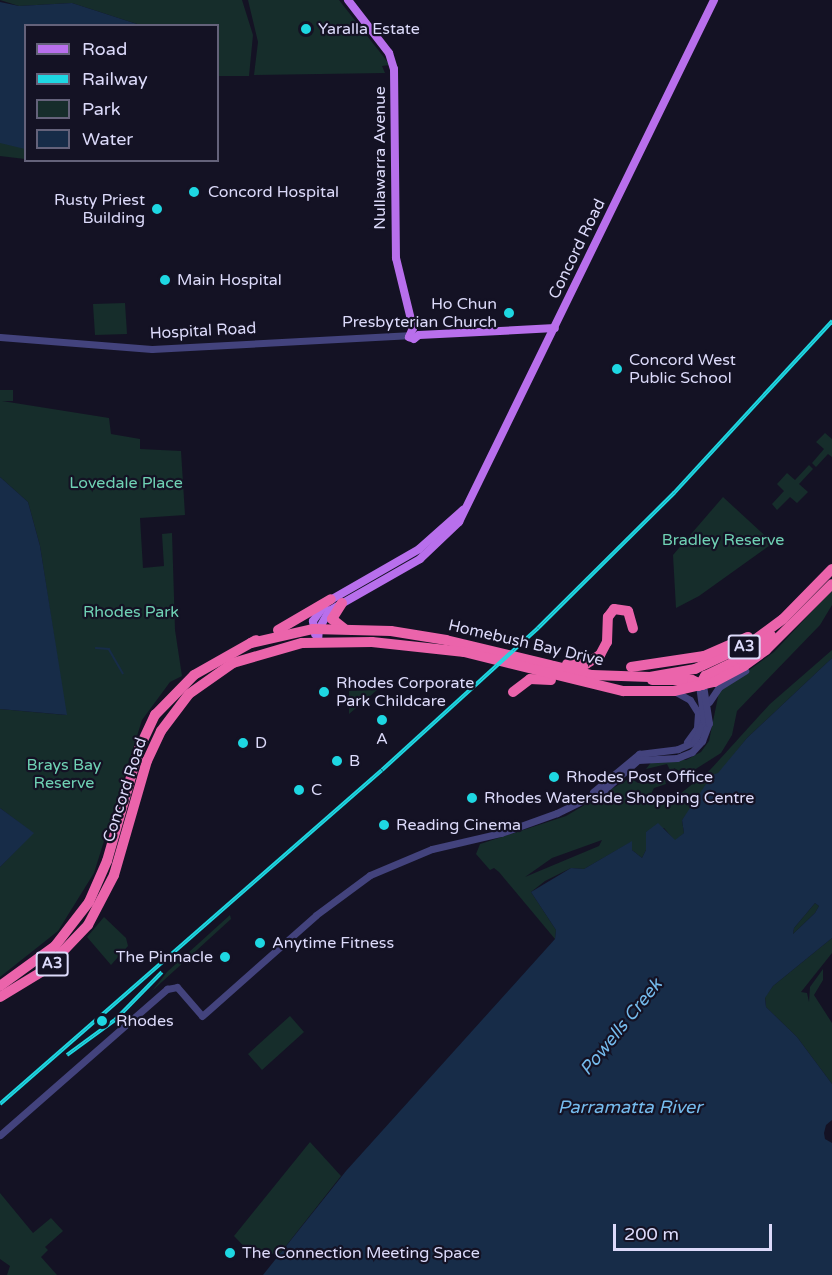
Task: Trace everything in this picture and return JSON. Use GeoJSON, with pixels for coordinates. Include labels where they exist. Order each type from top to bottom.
{"type":"FeatureCollection","features":[{"type":"Feature","properties":{"kind":"highway","name":"Homebush Bay Drive"},"geometry":{"type":"LineString","coordinates":[[251,643],[316,629],[409,633],[479,652],[592,675],[643,677],[685,671],[727,656],[770,630],[796,607],[832,569]]}},
{"type":"Feature","properties":{"kind":"highway","name":"Homebush Bay Drive"},"geometry":{"type":"LineString","coordinates":[[527,662],[624,691],[644,693],[675,691],[700,685],[736,671],[766,650],[832,584]]}},
{"type":"Feature","properties":{"kind":"highway"},"geometry":{"type":"LineString","coordinates":[[631,666],[685,661],[728,647],[772,622],[817,585]]}},
{"type":"Feature","properties":{"kind":"highway"},"geometry":{"type":"LineString","coordinates":[[336,601],[332,619],[345,629]]}},
{"type":"Feature","properties":{"kind":"highway"},"geometry":{"type":"LineString","coordinates":[[251,643],[336,601]]}},
{"type":"Feature","properties":{"kind":"highway"},"geometry":{"type":"LineString","coordinates":[[643,677],[660,682],[700,685],[705,676],[763,643],[796,607]]}},
{"type":"Feature","properties":{"kind":"highway"},"geometry":{"type":"LineString","coordinates":[[527,662],[570,664],[595,659],[607,642],[607,619],[612,610],[628,611],[633,628]]}},
{"type":"Feature","properties":{"kind":"highway","name":"Homebush Bay Drive"},"geometry":{"type":"LineString","coordinates":[[318,642],[425,646],[479,652]]}},
{"type":"Feature","properties":{"kind":"highway","name":"Concord Road"},"geometry":{"type":"LineString","coordinates":[[0,997],[46,969],[93,917],[114,875],[153,746],[192,692],[216,673],[247,657],[283,647],[318,642]]}},
{"type":"Feature","properties":{"kind":"highway","name":"Concord Road"},"geometry":{"type":"LineString","coordinates":[[0,986],[44,957],[87,904],[106,861],[143,739],[155,716],[184,682],[251,643]]}},
{"type":"Feature","properties":{"kind":"highway"},"geometry":{"type":"LineString","coordinates":[[513,692],[530,679],[548,680],[614,695],[624,691]]}},
{"type":"Feature","properties":{"kind":"highway"},"geometry":{"type":"LineString","coordinates":[[184,682],[192,692]]}},
{"type":"Feature","properties":{"kind":"main road","name":"Nullawarra Avenue"},"geometry":{"type":"LineString","coordinates":[[348,0],[388,54],[394,69],[397,264],[413,333]]}},
{"type":"Feature","properties":{"kind":"main road","name":"Concord Road"},"geometry":{"type":"LineString","coordinates":[[316,629],[316,616],[420,549],[463,510],[555,328],[714,0]]}},
{"type":"Feature","properties":{"kind":"main road","name":"Hospital Road"},"geometry":{"type":"LineString","coordinates":[[413,333],[555,328]]}},
{"type":"Feature","properties":{"kind":"main road"},"geometry":{"type":"LineString","coordinates":[[316,629],[318,642]]}},
{"type":"Feature","properties":{"kind":"street","name":"Hospital Road"},"geometry":{"type":"LineString","coordinates":[[0,337],[152,349],[413,333]]}},
{"type":"Feature","properties":{"kind":"street"},"geometry":{"type":"LineString","coordinates":[[709,704],[719,687],[745,670],[766,650]]}},
{"type":"Feature","properties":{"kind":"street"},"geometry":{"type":"LineString","coordinates":[[638,757],[677,758],[695,750],[708,728],[709,704],[700,685]]}},
{"type":"Feature","properties":{"kind":"street"},"geometry":{"type":"LineString","coordinates":[[0,1135],[173,986],[202,1016],[316,915],[370,875],[432,849],[525,825],[604,790],[638,757],[688,746],[701,732],[705,715],[700,685]]}},
{"type":"Feature","properties":{"kind":"street"},"geometry":{"type":"LineString","coordinates":[[668,750],[690,740],[699,722],[695,705],[675,691]]}},
{"type":"Feature","properties":{"kind":"green space"},"geometry":{"type":"Polygon","coordinates":[[[0,0],[242,0],[253,35],[249,76],[219,76],[219,24],[137,24],[72,3],[19,6],[0,0]]]}},
{"type":"Feature","properties":{"kind":"green space","name":"Yaralla Estate"},"geometry":{"type":"Polygon","coordinates":[[[248,0],[339,0],[390,65],[382,66],[385,73],[254,75],[258,42],[248,0]]]}},
{"type":"Feature","properties":{"kind":"green space"},"geometry":{"type":"Polygon","coordinates":[[[0,135],[24,141],[24,159],[0,156],[0,135]]]}},
{"type":"Feature","properties":{"kind":"green space"},"geometry":{"type":"Polygon","coordinates":[[[125,303],[127,334],[95,335],[93,304],[125,303]]]}},
{"type":"Feature","properties":{"kind":"green space"},"geometry":{"type":"Polygon","coordinates":[[[0,390],[13,390],[13,401],[2,401],[109,418],[111,434],[140,439],[140,449],[181,451],[185,515],[140,518],[143,568],[164,566],[162,534],[172,533],[175,630],[182,676],[170,682],[142,720],[94,873],[58,931],[0,977],[0,867],[33,833],[0,808],[0,709],[66,715],[40,546],[28,502],[0,477],[0,390]]]}},
{"type":"Feature","properties":{"kind":"green space"},"geometry":{"type":"Polygon","coordinates":[[[825,433],[832,439],[832,457],[828,454],[816,467],[812,463],[824,449],[816,442],[825,433]]]}},
{"type":"Feature","properties":{"kind":"green space"},"geometry":{"type":"Polygon","coordinates":[[[809,465],[813,469],[799,484],[808,492],[797,503],[790,497],[777,510],[772,504],[784,491],[777,484],[787,473],[795,480],[809,465]]]}},
{"type":"Feature","properties":{"kind":"green space","name":"Bradley Reserve"},"geometry":{"type":"Polygon","coordinates":[[[723,497],[773,543],[699,596],[676,608],[673,555],[723,497]]]}},
{"type":"Feature","properties":{"kind":"green space"},"geometry":{"type":"Polygon","coordinates":[[[832,590],[832,605],[820,625],[737,711],[732,735],[721,753],[691,772],[683,773],[674,768],[672,774],[667,764],[646,769],[653,760],[686,760],[701,752],[709,741],[719,692],[774,652],[832,590]]]}},
{"type":"Feature","properties":{"kind":"green space"},"geometry":{"type":"Polygon","coordinates":[[[832,650],[832,658],[747,738],[682,820],[684,833],[675,841],[664,828],[646,832],[646,850],[642,858],[632,850],[631,842],[584,869],[571,868],[545,881],[531,892],[556,930],[555,939],[499,872],[494,868],[490,870],[476,854],[480,844],[566,816],[630,778],[638,783],[665,780],[666,784],[654,788],[651,794],[661,793],[670,804],[677,803],[680,794],[710,770],[770,704],[832,650]],[[602,840],[552,858],[525,877],[599,846],[602,840]]]}},
{"type":"Feature","properties":{"kind":"green space"},"geometry":{"type":"Polygon","coordinates":[[[377,690],[349,714],[349,691],[377,690]]]}},
{"type":"Feature","properties":{"kind":"green space"},"geometry":{"type":"Polygon","coordinates":[[[815,903],[819,906],[815,913],[793,934],[794,928],[815,903]]]}},
{"type":"Feature","properties":{"kind":"green space"},"geometry":{"type":"Polygon","coordinates":[[[230,915],[231,919],[152,991],[167,972],[230,915]]]}},
{"type":"Feature","properties":{"kind":"green space"},"geometry":{"type":"Polygon","coordinates":[[[104,917],[126,938],[128,946],[111,965],[87,937],[104,917]]]}},
{"type":"Feature","properties":{"kind":"green space"},"geometry":{"type":"Polygon","coordinates":[[[832,938],[832,953],[801,992],[807,993],[809,1002],[810,987],[823,969],[823,980],[814,995],[832,1023],[832,1084],[797,1037],[766,1007],[765,997],[773,986],[832,938]]]}},
{"type":"Feature","properties":{"kind":"green space"},"geometry":{"type":"Polygon","coordinates":[[[290,1016],[304,1032],[262,1070],[248,1054],[290,1016]]]}},
{"type":"Feature","properties":{"kind":"green space"},"geometry":{"type":"Polygon","coordinates":[[[310,1142],[341,1176],[278,1256],[275,1253],[256,1259],[234,1236],[310,1142]]]}},
{"type":"Feature","properties":{"kind":"green space"},"geometry":{"type":"Polygon","coordinates":[[[0,1193],[33,1233],[51,1218],[63,1231],[45,1247],[48,1250],[41,1257],[57,1275],[7,1275],[10,1266],[0,1259],[0,1193]]]}},
{"type":"Feature","properties":{"kind":"water"},"geometry":{"type":"Polygon","coordinates":[[[0,2],[19,6],[72,3],[137,24],[24,24],[24,149],[0,143],[0,2]]]}},
{"type":"Feature","properties":{"kind":"water"},"geometry":{"type":"Polygon","coordinates":[[[0,477],[28,502],[40,546],[67,715],[0,709],[0,477]]]}},
{"type":"Feature","properties":{"kind":"water","name":"Parramatta River"},"geometry":{"type":"Polygon","coordinates":[[[832,658],[832,938],[773,986],[765,998],[766,1007],[797,1037],[832,1084],[832,1120],[826,1125],[824,1133],[825,1139],[832,1143],[832,1275],[263,1275],[346,1171],[555,939],[556,930],[531,892],[571,868],[584,869],[632,841],[632,850],[642,858],[646,850],[646,832],[658,823],[675,840],[684,833],[682,820],[712,775],[718,773],[747,738],[832,658]],[[815,903],[794,928],[793,934],[815,913],[819,906],[815,903]]]}},
{"type":"Feature","properties":{"kind":"water"},"geometry":{"type":"Polygon","coordinates":[[[0,808],[34,833],[0,867],[0,808]]]}},
{"type":"Feature","properties":{"kind":"waterway"},"geometry":{"type":"LineString","coordinates":[[96,648],[109,649],[123,673]]}},
{"type":"Feature","properties":{"kind":"railway"},"geometry":{"type":"LineString","coordinates":[[0,1104],[382,770],[538,628],[674,493],[832,321]]}},
{"type":"Feature","properties":{"kind":"railway"},"geometry":{"type":"LineString","coordinates":[[67,1055],[115,1020],[162,972]]}},
{"type":"Feature","properties":{"kind":"place","name":"Yaralla Estate"},"geometry":{"type":"Point","coordinates":[306,29]}},
{"type":"Feature","properties":{"kind":"place","name":"Concord Hospital"},"geometry":{"type":"Point","coordinates":[194,192]}},
{"type":"Feature","properties":{"kind":"place","name":"Rusty Priest Building"},"geometry":{"type":"Point","coordinates":[157,209]}},
{"type":"Feature","properties":{"kind":"place","name":"Main Hospital"},"geometry":{"type":"Point","coordinates":[165,280]}},
{"type":"Feature","properties":{"kind":"place","name":"Ho Chun Presbyterian Church"},"geometry":{"type":"Point","coordinates":[509,313]}},
{"type":"Feature","properties":{"kind":"place","name":"Concord West Public School"},"geometry":{"type":"Point","coordinates":[617,369]}},
{"type":"Feature","properties":{"kind":"place","name":"Rhodes Corporate Park Childcare"},"geometry":{"type":"Point","coordinates":[324,692]}},
{"type":"Feature","properties":{"kind":"place","name":"A"},"geometry":{"type":"Point","coordinates":[382,720]}},
{"type":"Feature","properties":{"kind":"place","name":"D"},"geometry":{"type":"Point","coordinates":[243,743]}},
{"type":"Feature","properties":{"kind":"place","name":"B"},"geometry":{"type":"Point","coordinates":[337,761]}},
{"type":"Feature","properties":{"kind":"place","name":"Rhodes Post Office"},"geometry":{"type":"Point","coordinates":[554,777]}},
{"type":"Feature","properties":{"kind":"place","name":"C"},"geometry":{"type":"Point","coordinates":[299,790]}},
{"type":"Feature","properties":{"kind":"place","name":"Rhodes Waterside Shopping Centre"},"geometry":{"type":"Point","coordinates":[472,798]}},
{"type":"Feature","properties":{"kind":"place","name":"Reading Cinema"},"geometry":{"type":"Point","coordinates":[384,825]}},
{"type":"Feature","properties":{"kind":"place","name":"Anytime Fitness"},"geometry":{"type":"Point","coordinates":[260,943]}},
{"type":"Feature","properties":{"kind":"place","name":"The Pinnacle"},"geometry":{"type":"Point","coordinates":[225,957]}},
{"type":"Feature","properties":{"kind":"place","name":"Rhodes"},"geometry":{"type":"Point","coordinates":[102,1021]}},
{"type":"Feature","properties":{"kind":"place","name":"The Connection Meeting Space"},"geometry":{"type":"Point","coordinates":[230,1253]}},
{"type":"Feature","properties":{"kind":"park label","name":"Lovedale Place"},"geometry":{"type":"Point","coordinates":[126,483]}},
{"type":"Feature","properties":{"kind":"park label","name":"Rhodes Park"},"geometry":{"type":"Point","coordinates":[131,612]}},
{"type":"Feature","properties":{"kind":"park label","name":"Brays Bay Reserve"},"geometry":{"type":"Point","coordinates":[64,774]}},
{"type":"Feature","properties":{"kind":"water label","name":"Powells Creek"},"geometry":{"type":"Point","coordinates":[621,1027]}}]}
